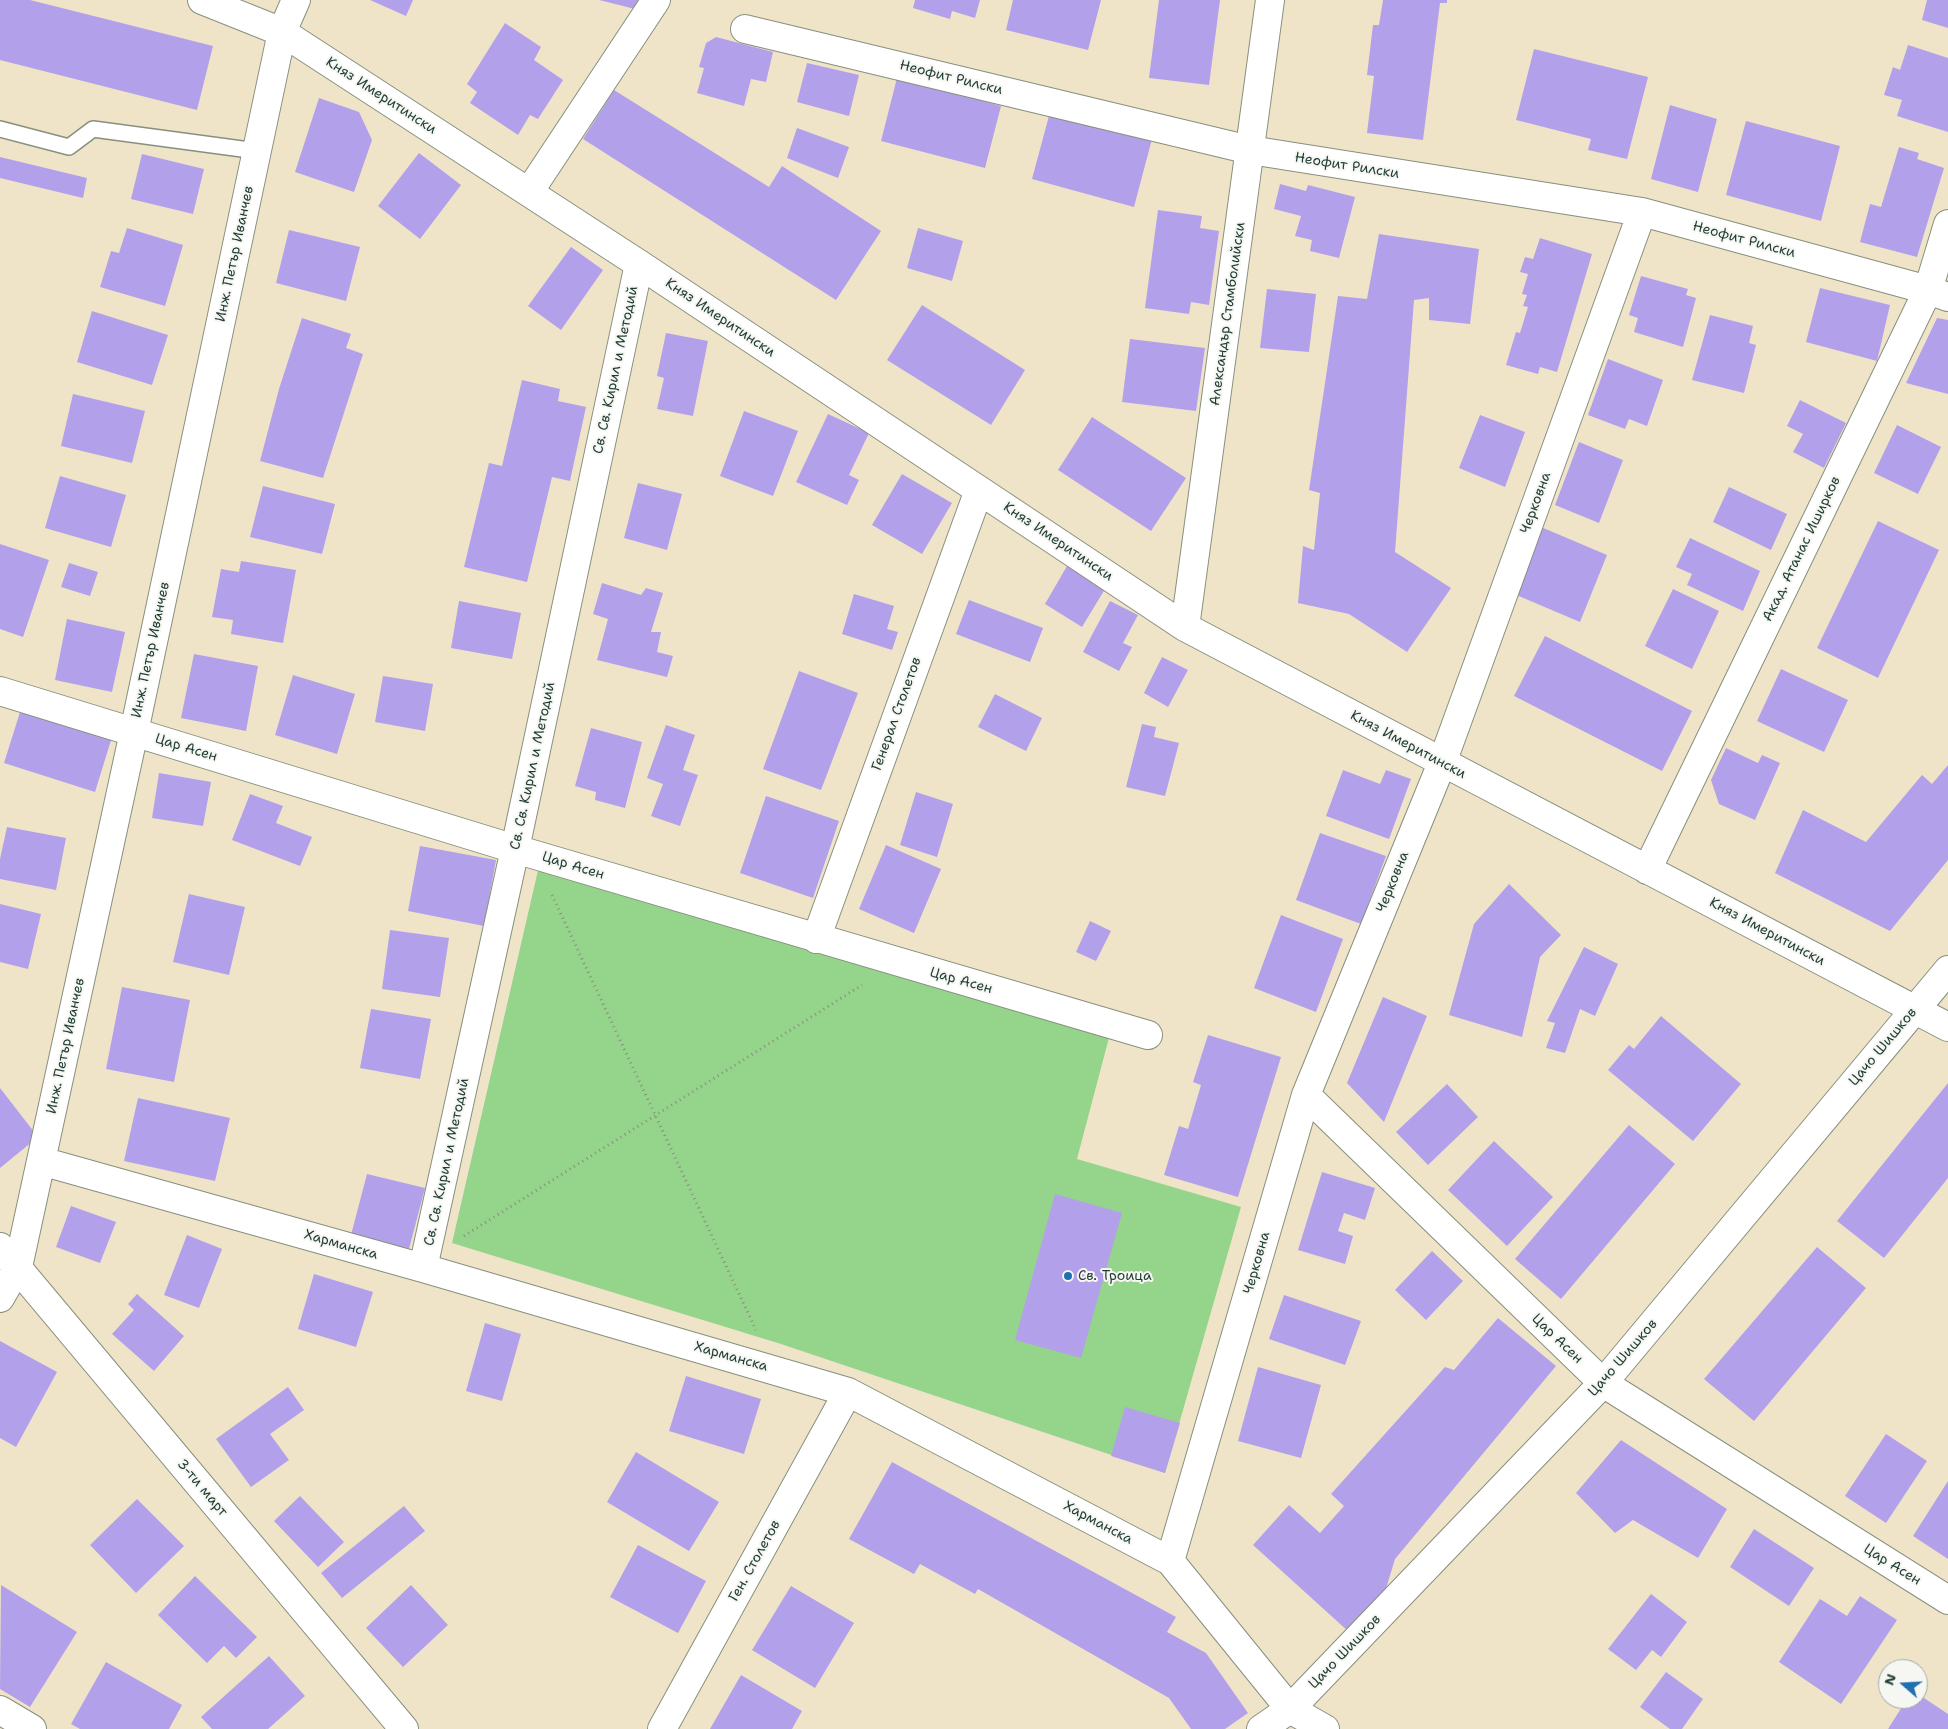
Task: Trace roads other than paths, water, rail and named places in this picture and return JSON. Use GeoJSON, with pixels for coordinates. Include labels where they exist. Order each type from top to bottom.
{"type":"FeatureCollection","features":[{"type":"Feature","properties":{"kind":"street","name":"Княз Имеритински"},"geometry":{"type":"LineString","coordinates":[[202,0],[282,32],[639,264],[1186,628],[1948,1027]]}},
{"type":"Feature","properties":{"kind":"street","name":"Инж. Петър Иванчев"},"geometry":{"type":"LineString","coordinates":[[0,1298],[18,1267],[134,732],[282,32],[296,0]]}},
{"type":"Feature","properties":{"kind":"street"},"geometry":{"type":"LineString","coordinates":[[529,192],[656,0]]}},
{"type":"Feature","properties":{"kind":"street","name":"Александър Стамболийски"},"geometry":{"type":"LineString","coordinates":[[1186,628],[1270,0]]}},
{"type":"Feature","properties":{"kind":"street","name":"Неофит Рилски"},"geometry":{"type":"LineString","coordinates":[[746,28],[1250,150],[1642,212],[1938,294]]}},
{"type":"Feature","properties":{"kind":"street","name":"Черковна"},"geometry":{"type":"LineString","coordinates":[[1170,1561],[1306,1095],[1442,763],[1642,212]]}},
{"type":"Feature","properties":{"kind":"street","name":"Акад. Атанас Иширков"},"geometry":{"type":"LineString","coordinates":[[1647,870],[1938,294],[1948,224]]}},
{"type":"Feature","properties":{"kind":"street","name":"Св. Св. Кирил и Методий"},"geometry":{"type":"LineString","coordinates":[[423,1268],[516,849],[639,264]]}},
{"type":"Feature","properties":{"kind":"street","name":"Генерал Столетов"},"geometry":{"type":"LineString","coordinates":[[816,939],[979,490]]}},
{"type":"Feature","properties":{"kind":"street","name":"Цар Асен"},"geometry":{"type":"LineString","coordinates":[[0,691],[816,939],[1148,1035]]}},
{"type":"Feature","properties":{"kind":"street","name":"Цачо Шишков"},"geometry":{"type":"LineString","coordinates":[[1261,1729],[1294,1719],[1603,1384],[1948,970]]}},
{"type":"Feature","properties":{"kind":"street","name":"Цар Асен"},"geometry":{"type":"LineString","coordinates":[[1306,1095],[1603,1384],[1948,1600]]}},
{"type":"Feature","properties":{"kind":"street","name":"Харманска"},"geometry":{"type":"LineString","coordinates":[[41,1161],[423,1268],[848,1392],[1170,1561],[1294,1719],[1325,1729]]}},
{"type":"Feature","properties":{"kind":"street","name":"3-ти март"},"geometry":{"type":"LineString","coordinates":[[0,1246],[404,1729]]}},
{"type":"Feature","properties":{"kind":"street","name":"Ген. Столетов"},"geometry":{"type":"LineString","coordinates":[[662,1729],[848,1392]]}},
{"type":"Feature","properties":{"kind":"street"},"geometry":{"type":"LineString","coordinates":[[0,1710],[32,1729]]}},
{"type":"Feature","properties":{"kind":"lane"},"geometry":{"type":"LineString","coordinates":[[0,130],[69,148],[94,129],[257,151]]}},
{"type":"Feature","properties":{"kind":"place","name":"Св. Троица"},"geometry":{"type":"Point","coordinates":[1068,1276]}}]}
